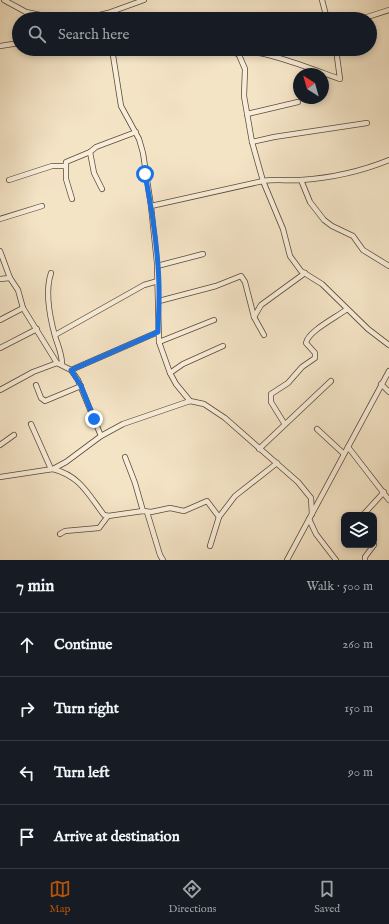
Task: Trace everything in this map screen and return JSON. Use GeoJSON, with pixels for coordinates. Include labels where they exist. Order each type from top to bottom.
{"type":"FeatureCollection","features":[{"type":"Feature","properties":{"kind":"street"},"geometry":{"type":"LineString","coordinates":[[4,0],[26,12]]}},
{"type":"Feature","properties":{"kind":"street"},"geometry":{"type":"LineString","coordinates":[[111,12],[144,0]]}},
{"type":"Feature","properties":{"kind":"street"},"geometry":{"type":"LineString","coordinates":[[322,0],[325,12]]}},
{"type":"Feature","properties":{"kind":"street"},"geometry":{"type":"LineString","coordinates":[[377,14],[389,10]]}},
{"type":"Feature","properties":{"kind":"street"},"geometry":{"type":"LineString","coordinates":[[0,46],[12,44]]}},
{"type":"Feature","properties":{"kind":"street"},"geometry":{"type":"LineString","coordinates":[[113,56],[121,106],[136,132],[143,152],[152,206],[158,281],[159,342],[170,373],[190,401]]}},
{"type":"Feature","properties":{"kind":"street"},"geometry":{"type":"LineString","coordinates":[[239,56],[245,68],[244,96],[252,142],[263,181],[283,229],[290,256],[297,266],[322,284],[376,336],[389,345]]}},
{"type":"Feature","properties":{"kind":"street"},"geometry":{"type":"LineString","coordinates":[[271,56],[340,79],[337,56]]}},
{"type":"Feature","properties":{"kind":"street"},"geometry":{"type":"LineString","coordinates":[[247,114],[293,103]]}},
{"type":"Feature","properties":{"kind":"street"},"geometry":{"type":"LineString","coordinates":[[252,142],[274,137],[367,123]]}},
{"type":"Feature","properties":{"kind":"street"},"geometry":{"type":"LineString","coordinates":[[72,198],[66,179],[66,162],[90,152],[96,147],[136,132]]}},
{"type":"Feature","properties":{"kind":"street"},"geometry":{"type":"LineString","coordinates":[[90,152],[94,173],[102,189]]}},
{"type":"Feature","properties":{"kind":"street"},"geometry":{"type":"LineString","coordinates":[[152,206],[263,181],[277,179],[301,180],[372,167],[389,160]]}},
{"type":"Feature","properties":{"kind":"street"},"geometry":{"type":"LineString","coordinates":[[10,180],[52,166],[65,166]]}},
{"type":"Feature","properties":{"kind":"street"},"geometry":{"type":"LineString","coordinates":[[301,180],[310,202],[324,220],[332,226],[353,236],[363,250],[389,266]]}},
{"type":"Feature","properties":{"kind":"street"},"geometry":{"type":"LineString","coordinates":[[0,219],[42,206]]}},
{"type":"Feature","properties":{"kind":"street"},"geometry":{"type":"LineString","coordinates":[[0,251],[10,278],[18,290],[23,308],[60,363],[71,370],[81,386],[101,436]]}},
{"type":"Feature","properties":{"kind":"street"},"geometry":{"type":"LineString","coordinates":[[157,266],[203,254]]}},
{"type":"Feature","properties":{"kind":"street"},"geometry":{"type":"LineString","coordinates":[[254,317],[261,305],[305,272]]}},
{"type":"Feature","properties":{"kind":"street"},"geometry":{"type":"LineString","coordinates":[[51,273],[49,287],[54,334],[60,363]]}},
{"type":"Feature","properties":{"kind":"street"},"geometry":{"type":"LineString","coordinates":[[159,301],[216,286],[241,276],[245,282],[254,317],[264,335]]}},
{"type":"Feature","properties":{"kind":"street"},"geometry":{"type":"LineString","coordinates":[[0,279],[10,278]]}},
{"type":"Feature","properties":{"kind":"street"},"geometry":{"type":"LineString","coordinates":[[54,334],[144,285],[158,281]]}},
{"type":"Feature","properties":{"kind":"street"},"geometry":{"type":"LineString","coordinates":[[0,320],[23,308]]}},
{"type":"Feature","properties":{"kind":"street"},"geometry":{"type":"LineString","coordinates":[[284,423],[271,402],[271,394],[288,383],[302,367],[315,358],[315,353],[306,343],[308,339],[320,327],[347,309]]}},
{"type":"Feature","properties":{"kind":"street"},"geometry":{"type":"LineString","coordinates":[[159,342],[214,320]]}},
{"type":"Feature","properties":{"kind":"street"},"geometry":{"type":"LineString","coordinates":[[0,348],[37,330]]}},
{"type":"Feature","properties":{"kind":"street"},"geometry":{"type":"LineString","coordinates":[[71,370],[158,332]]}},
{"type":"Feature","properties":{"kind":"street"},"geometry":{"type":"LineString","coordinates":[[170,373],[183,364],[223,346]]}},
{"type":"Feature","properties":{"kind":"street"},"geometry":{"type":"LineString","coordinates":[[0,390],[33,372],[60,363]]}},
{"type":"Feature","properties":{"kind":"street"},"geometry":{"type":"LineString","coordinates":[[287,560],[389,371]]}},
{"type":"Feature","properties":{"kind":"street"},"geometry":{"type":"LineString","coordinates":[[259,449],[284,423],[331,381]]}},
{"type":"Feature","properties":{"kind":"street"},"geometry":{"type":"LineString","coordinates":[[381,384],[389,392]]}},
{"type":"Feature","properties":{"kind":"street"},"geometry":{"type":"LineString","coordinates":[[36,385],[41,398],[44,401],[81,386]]}},
{"type":"Feature","properties":{"kind":"street"},"geometry":{"type":"LineString","coordinates":[[181,404],[183,392]]}},
{"type":"Feature","properties":{"kind":"street"},"geometry":{"type":"LineString","coordinates":[[0,477],[52,469],[66,462],[101,436],[123,424],[190,401],[204,404],[219,414],[298,482],[311,498],[311,517],[316,534],[336,560]]}},
{"type":"Feature","properties":{"kind":"street"},"geometry":{"type":"LineString","coordinates":[[31,424],[52,469]]}},
{"type":"Feature","properties":{"kind":"street"},"geometry":{"type":"LineString","coordinates":[[317,429],[344,454]]}},
{"type":"Feature","properties":{"kind":"street"},"geometry":{"type":"LineString","coordinates":[[0,445],[14,435]]}},
{"type":"Feature","properties":{"kind":"street"},"geometry":{"type":"LineString","coordinates":[[348,446],[389,500]]}},
{"type":"Feature","properties":{"kind":"street"},"geometry":{"type":"LineString","coordinates":[[124,457],[135,483],[160,555],[164,560]]}},
{"type":"Feature","properties":{"kind":"street"},"geometry":{"type":"LineString","coordinates":[[210,546],[219,517],[235,496],[277,463]]}},
{"type":"Feature","properties":{"kind":"street"},"geometry":{"type":"LineString","coordinates":[[52,469],[66,472],[82,484],[104,515],[108,516],[170,508],[184,511],[207,501],[219,517]]}},
{"type":"Feature","properties":{"kind":"street"},"geometry":{"type":"LineString","coordinates":[[366,512],[384,492]]}},
{"type":"Feature","properties":{"kind":"street"},"geometry":{"type":"LineString","coordinates":[[60,534],[65,531],[99,528],[108,516]]}},
{"type":"Feature","properties":{"kind":"street"},"geometry":{"type":"LineString","coordinates":[[365,560],[365,557],[371,548]]}},
{"type":"Feature","properties":{"kind":"route"},"geometry":{"type":"LineString","coordinates":[[94,419],[83,390],[71,370],[88,361],[158,332],[159,301],[157,263],[152,206],[145,174]]}}]}
